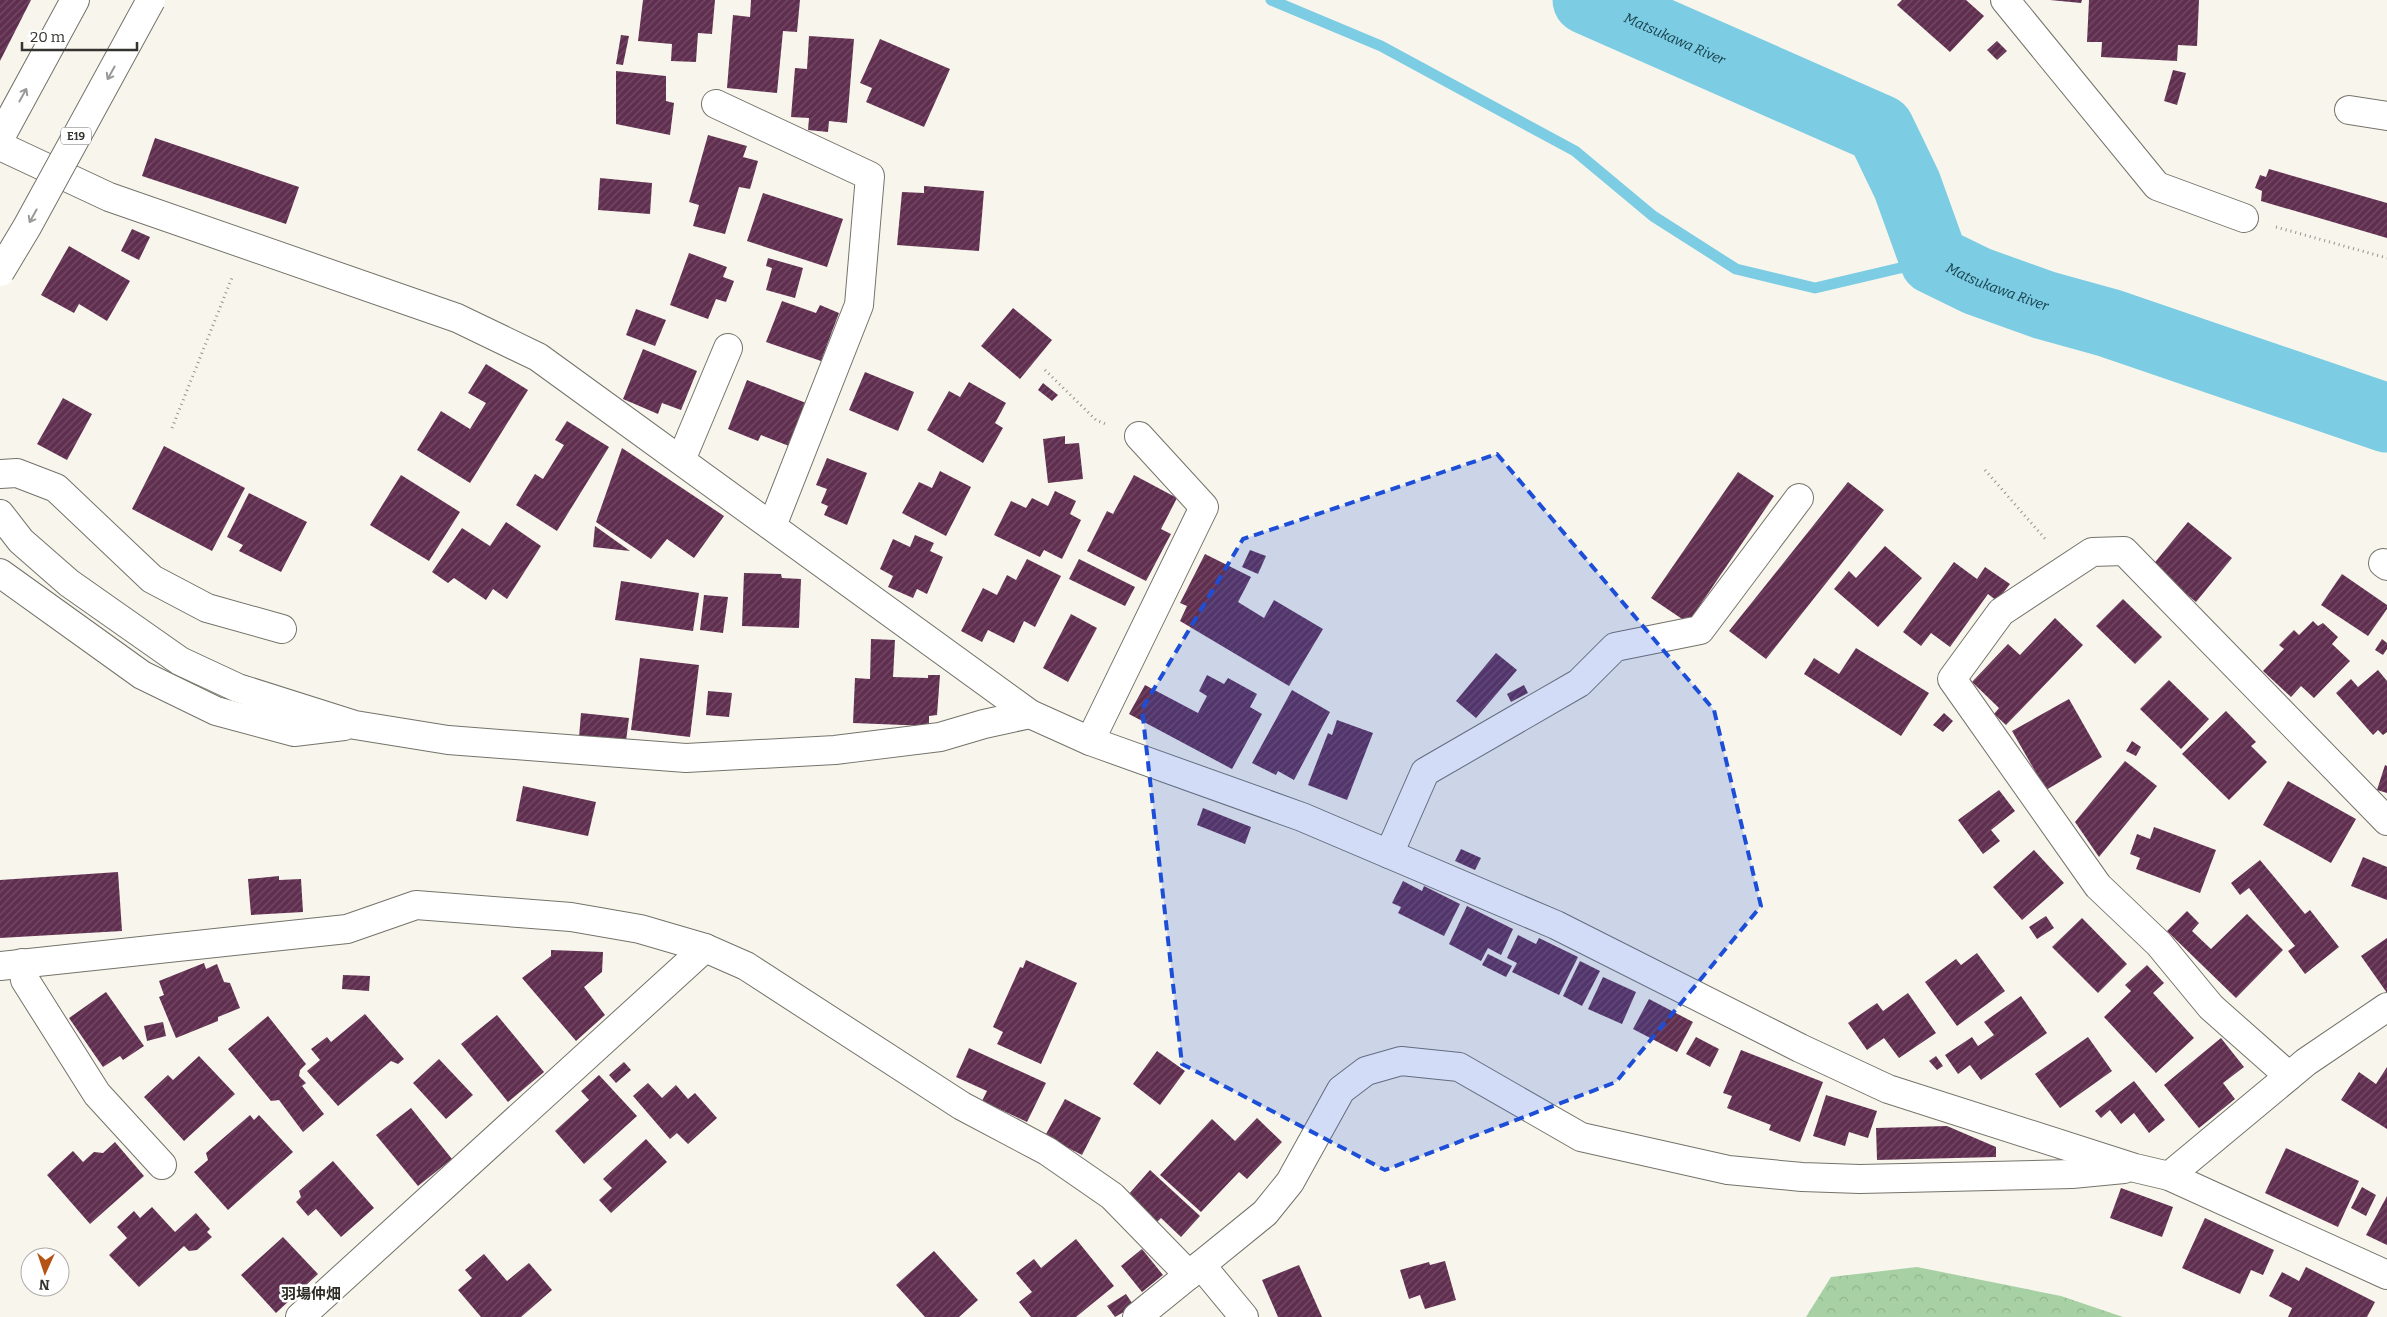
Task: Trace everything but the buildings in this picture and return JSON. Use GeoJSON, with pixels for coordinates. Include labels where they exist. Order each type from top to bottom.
{"type":"FeatureCollection","features":[{"type":"Feature","properties":{"kind":"main road"},"geometry":{"type":"LineString","coordinates":[[0,138],[75,0]]}},
{"type":"Feature","properties":{"kind":"main road","name":"E19"},"geometry":{"type":"LineString","coordinates":[[0,272],[27,227],[151,0]]}},
{"type":"Feature","properties":{"kind":"main road"},"geometry":{"type":"LineString","coordinates":[[2005,0],[2157,186],[2244,218]]}},
{"type":"Feature","properties":{"kind":"main road"},"geometry":{"type":"LineString","coordinates":[[716,104],[870,176],[859,305],[772,526]]}},
{"type":"Feature","properties":{"kind":"main road"},"geometry":{"type":"LineString","coordinates":[[2349,110],[2387,116]]}},
{"type":"Feature","properties":{"kind":"main road"},"geometry":{"type":"LineString","coordinates":[[0,146],[109,197],[457,318],[538,357],[1030,714],[1090,741],[1302,817],[1556,925],[1800,1048],[1888,1089],[2135,1168],[2169,1176],[2387,1274]]}},
{"type":"Feature","properties":{"kind":"main road"},"geometry":{"type":"LineString","coordinates":[[681,460],[728,348]]}},
{"type":"Feature","properties":{"kind":"main road"},"geometry":{"type":"LineString","coordinates":[[1090,741],[1204,507],[1139,436]]}},
{"type":"Feature","properties":{"kind":"main road"},"geometry":{"type":"LineString","coordinates":[[0,474],[17,473],[56,488],[152,579],[207,608],[282,629]]}},
{"type":"Feature","properties":{"kind":"main road"},"geometry":{"type":"LineString","coordinates":[[1389,854],[1425,772],[1579,683],[1615,647],[1700,630],[1799,498]]}},
{"type":"Feature","properties":{"kind":"main road"},"geometry":{"type":"LineString","coordinates":[[0,514],[21,541],[69,583],[180,661],[238,688],[355,725],[448,740],[686,758],[835,750],[940,737],[984,724],[1030,714]]}},
{"type":"Feature","properties":{"kind":"main road"},"geometry":{"type":"LineString","coordinates":[[2289,1076],[2211,1007],[2159,944],[2098,886],[1952,679],[2001,612],[2071,568],[2092,552],[2124,551],[2387,820]]}},
{"type":"Feature","properties":{"kind":"main road"},"geometry":{"type":"LineString","coordinates":[[0,573],[142,675],[216,711],[294,732],[355,725]]}},
{"type":"Feature","properties":{"kind":"main road"},"geometry":{"type":"LineString","coordinates":[[11,964],[346,929],[416,905],[571,917],[640,929],[705,948],[746,966],[962,1106],[1047,1151],[1112,1196],[1195,1270],[1244,1317]]}},
{"type":"Feature","properties":{"kind":"main road"},"geometry":{"type":"LineString","coordinates":[[300,1317],[705,948]]}},
{"type":"Feature","properties":{"kind":"main road"},"geometry":{"type":"LineString","coordinates":[[11,964],[25,980],[97,1094],[162,1165]]}},
{"type":"Feature","properties":{"kind":"main road"},"geometry":{"type":"LineString","coordinates":[[2169,1176],[2289,1076],[2387,1007]]}},
{"type":"Feature","properties":{"kind":"main road"},"geometry":{"type":"LineString","coordinates":[[1137,1317],[1265,1213],[1290,1182],[1341,1090],[1366,1071],[1401,1061],[1459,1066],[1581,1137],[1728,1170],[1802,1178],[1860,1179],[2072,1174],[2135,1168]]}},
{"type":"Feature","properties":{"kind":"path"},"geometry":{"type":"LineString","coordinates":[[2244,218],[2387,258]]}},
{"type":"Feature","properties":{"kind":"path"},"geometry":{"type":"LineString","coordinates":[[172,428],[245,244]]}},
{"type":"Feature","properties":{"kind":"path"},"geometry":{"type":"LineString","coordinates":[[1045,370],[1096,420],[1139,436]]}},
{"type":"Feature","properties":{"kind":"path"},"geometry":{"type":"LineString","coordinates":[[1985,470],[2071,568]]}},
{"type":"Feature","properties":{"kind":"highlighted area"},"geometry":{"type":"Polygon","coordinates":[[[1497,454],[1714,710],[1761,906],[1616,1082],[1385,1170],[1182,1064],[1142,709],[1243,539],[1497,454]]]}},
{"type":"Feature","properties":{"kind":"green space"},"geometry":{"type":"Polygon","coordinates":[[[1917,1267],[2061,1296],[2123,1317],[1806,1317],[1831,1277],[1917,1267]]]}},
{"type":"Feature","properties":{"kind":"waterway"},"geometry":{"type":"LineString","coordinates":[[1271,0],[1381,46],[1575,151],[1653,216],[1736,269],[1815,288],[1934,260]]}},
{"type":"Feature","properties":{"kind":"waterway","name":"Matsukawa River"},"geometry":{"type":"LineString","coordinates":[[1587,0],[1880,129],[1907,185],[1934,260],[1977,281],[2044,305],[2109,323],[2387,418]]}},
{"type":"Feature","properties":{"kind":"district","name":"羽場仲畑"},"geometry":{"type":"Point","coordinates":[311,1294]}}]}
